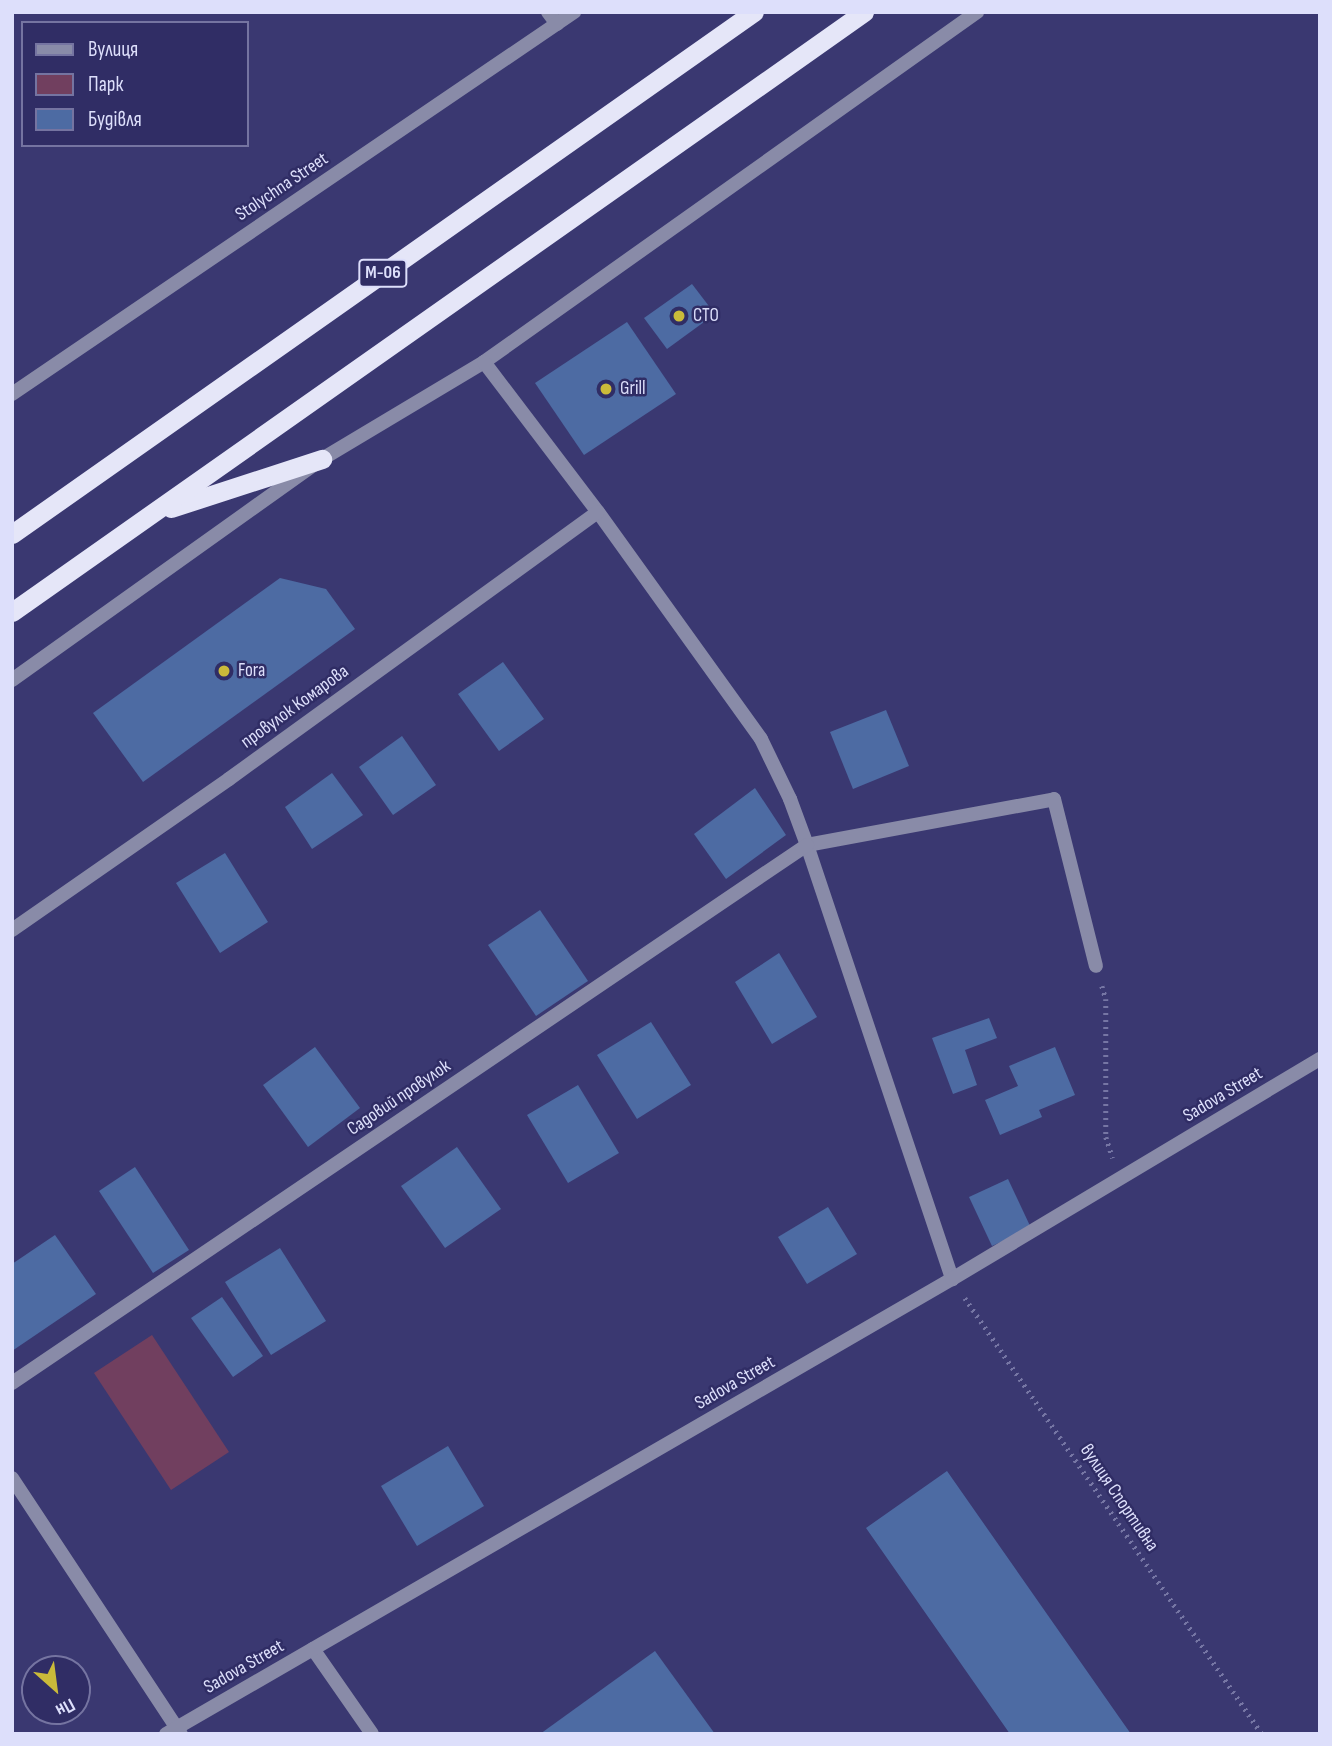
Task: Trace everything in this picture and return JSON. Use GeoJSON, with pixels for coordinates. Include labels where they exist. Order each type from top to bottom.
{"type":"FeatureCollection","features":[{"type":"Feature","properties":{"kind":"highway","name":"М-06"},"geometry":{"type":"LineString","coordinates":[[12,534],[754,12]]}},
{"type":"Feature","properties":{"kind":"highway"},"geometry":{"type":"LineString","coordinates":[[12,612],[864,12]]}},
{"type":"Feature","properties":{"kind":"highway"},"geometry":{"type":"LineString","coordinates":[[153,513],[322,459]]}},
{"type":"Feature","properties":{"kind":"street","name":"Stolychna Street"},"geometry":{"type":"LineString","coordinates":[[12,394],[553,18],[574,12]]}},
{"type":"Feature","properties":{"kind":"street"},"geometry":{"type":"LineString","coordinates":[[12,680],[322,459],[484,362],[977,12]]}},
{"type":"Feature","properties":{"kind":"street"},"geometry":{"type":"LineString","coordinates":[[484,362],[598,512],[761,739],[790,799],[807,845],[953,1279]]}},
{"type":"Feature","properties":{"kind":"street","name":"провулок Комарова"},"geometry":{"type":"LineString","coordinates":[[12,930],[229,779],[598,512]]}},
{"type":"Feature","properties":{"kind":"street"},"geometry":{"type":"LineString","coordinates":[[807,845],[1054,799],[1096,966]]}},
{"type":"Feature","properties":{"kind":"street","name":"Садовий провулок"},"geometry":{"type":"LineString","coordinates":[[12,1383],[807,845]]}},
{"type":"Feature","properties":{"kind":"street","name":"Sadova Street"},"geometry":{"type":"LineString","coordinates":[[176,1732],[313,1649],[953,1279],[1320,1059]]}},
{"type":"Feature","properties":{"kind":"street"},"geometry":{"type":"LineString","coordinates":[[12,1478],[176,1732]]}},
{"type":"Feature","properties":{"kind":"street"},"geometry":{"type":"LineString","coordinates":[[313,1649],[372,1734]]}},
{"type":"Feature","properties":{"kind":"path"},"geometry":{"type":"LineString","coordinates":[[1096,966],[1106,999],[1106,1137],[1120,1179]]}},
{"type":"Feature","properties":{"kind":"path","name":"вулиця Спортивна"},"geometry":{"type":"LineString","coordinates":[[953,1279],[1262,1734]]}},
{"type":"Feature","properties":{"kind":"green space"},"geometry":{"type":"Polygon","coordinates":[[[152,1335],[229,1452],[171,1490],[94,1373],[152,1335]]]}},
{"type":"Feature","properties":{"kind":"building","name":"СТО"},"geometry":{"type":"Polygon","coordinates":[[[692,284],[715,314],[667,349],[644,318],[692,284]]]}},
{"type":"Feature","properties":{"kind":"building","name":"Grill"},"geometry":{"type":"Polygon","coordinates":[[[627,322],[676,394],[584,455],[535,383],[627,322]]]}},
{"type":"Feature","properties":{"kind":"building","name":"Fora"},"geometry":{"type":"Polygon","coordinates":[[[280,578],[326,589],[355,629],[143,782],[93,713],[280,578]]]}},
{"type":"Feature","properties":{"kind":"building"},"geometry":{"type":"Polygon","coordinates":[[[503,662],[544,719],[499,751],[458,694],[503,662]]]}},
{"type":"Feature","properties":{"kind":"building"},"geometry":{"type":"Polygon","coordinates":[[[886,710],[909,766],[853,789],[830,732],[886,710]]]}},
{"type":"Feature","properties":{"kind":"building"},"geometry":{"type":"Polygon","coordinates":[[[402,736],[436,785],[393,815],[359,767],[402,736]]]}},
{"type":"Feature","properties":{"kind":"building"},"geometry":{"type":"Polygon","coordinates":[[[332,773],[363,815],[312,849],[285,807],[332,773]]]}},
{"type":"Feature","properties":{"kind":"building"},"geometry":{"type":"Polygon","coordinates":[[[755,788],[786,835],[726,879],[694,834],[755,788]]]}},
{"type":"Feature","properties":{"kind":"building"},"geometry":{"type":"Polygon","coordinates":[[[225,853],[268,922],[220,953],[176,883],[225,853]]]}},
{"type":"Feature","properties":{"kind":"building"},"geometry":{"type":"Polygon","coordinates":[[[540,910],[588,981],[536,1016],[488,945],[540,910]]]}},
{"type":"Feature","properties":{"kind":"building"},"geometry":{"type":"Polygon","coordinates":[[[779,953],[817,1017],[772,1044],[735,982],[779,953]]]}},
{"type":"Feature","properties":{"kind":"building"},"geometry":{"type":"Polygon","coordinates":[[[989,1018],[997,1038],[965,1050],[977,1085],[953,1094],[932,1038],[989,1018]]]}},
{"type":"Feature","properties":{"kind":"building"},"geometry":{"type":"Polygon","coordinates":[[[651,1022],[691,1085],[637,1119],[597,1055],[651,1022]]]}},
{"type":"Feature","properties":{"kind":"building"},"geometry":{"type":"Polygon","coordinates":[[[315,1047],[360,1108],[308,1147],[263,1085],[315,1047]]]}},
{"type":"Feature","properties":{"kind":"building"},"geometry":{"type":"Polygon","coordinates":[[[1055,1047],[1075,1095],[1039,1110],[1042,1117],[1000,1135],[985,1100],[1018,1086],[1009,1066],[1055,1047]]]}},
{"type":"Feature","properties":{"kind":"building"},"geometry":{"type":"Polygon","coordinates":[[[578,1085],[619,1153],[568,1183],[527,1115],[578,1085]]]}},
{"type":"Feature","properties":{"kind":"building"},"geometry":{"type":"Polygon","coordinates":[[[457,1147],[501,1209],[445,1248],[401,1186],[457,1147]]]}},
{"type":"Feature","properties":{"kind":"building"},"geometry":{"type":"Polygon","coordinates":[[[135,1167],[189,1250],[153,1273],[99,1191],[135,1167]]]}},
{"type":"Feature","properties":{"kind":"building"},"geometry":{"type":"Polygon","coordinates":[[[1008,1179],[1031,1228],[992,1246],[969,1197],[1008,1179]]]}},
{"type":"Feature","properties":{"kind":"building"},"geometry":{"type":"Polygon","coordinates":[[[828,1207],[857,1254],[807,1284],[778,1237],[828,1207]]]}},
{"type":"Feature","properties":{"kind":"building"},"geometry":{"type":"Polygon","coordinates":[[[55,1235],[96,1294],[12,1351],[12,1264],[55,1235]]]}},
{"type":"Feature","properties":{"kind":"building"},"geometry":{"type":"Polygon","coordinates":[[[280,1248],[326,1321],[271,1355],[225,1282],[280,1248]]]}},
{"type":"Feature","properties":{"kind":"building"},"geometry":{"type":"Polygon","coordinates":[[[222,1297],[263,1356],[233,1377],[191,1318],[222,1297]]]}},
{"type":"Feature","properties":{"kind":"building"},"geometry":{"type":"Polygon","coordinates":[[[448,1446],[484,1506],[417,1546],[381,1486],[448,1446]]]}},
{"type":"Feature","properties":{"kind":"building"},"geometry":{"type":"Polygon","coordinates":[[[947,1471],[1131,1734],[1010,1734],[866,1528],[947,1471]]]}},
{"type":"Feature","properties":{"kind":"building"},"geometry":{"type":"Polygon","coordinates":[[[655,1651],[715,1734],[540,1734],[655,1651]]]}},
{"type":"Feature","properties":{"kind":"place","name":"СТО"},"geometry":{"type":"Point","coordinates":[679,316]}},
{"type":"Feature","properties":{"kind":"place","name":"Grill"},"geometry":{"type":"Point","coordinates":[606,389]}},
{"type":"Feature","properties":{"kind":"place","name":"Fora"},"geometry":{"type":"Point","coordinates":[224,671]}}]}
